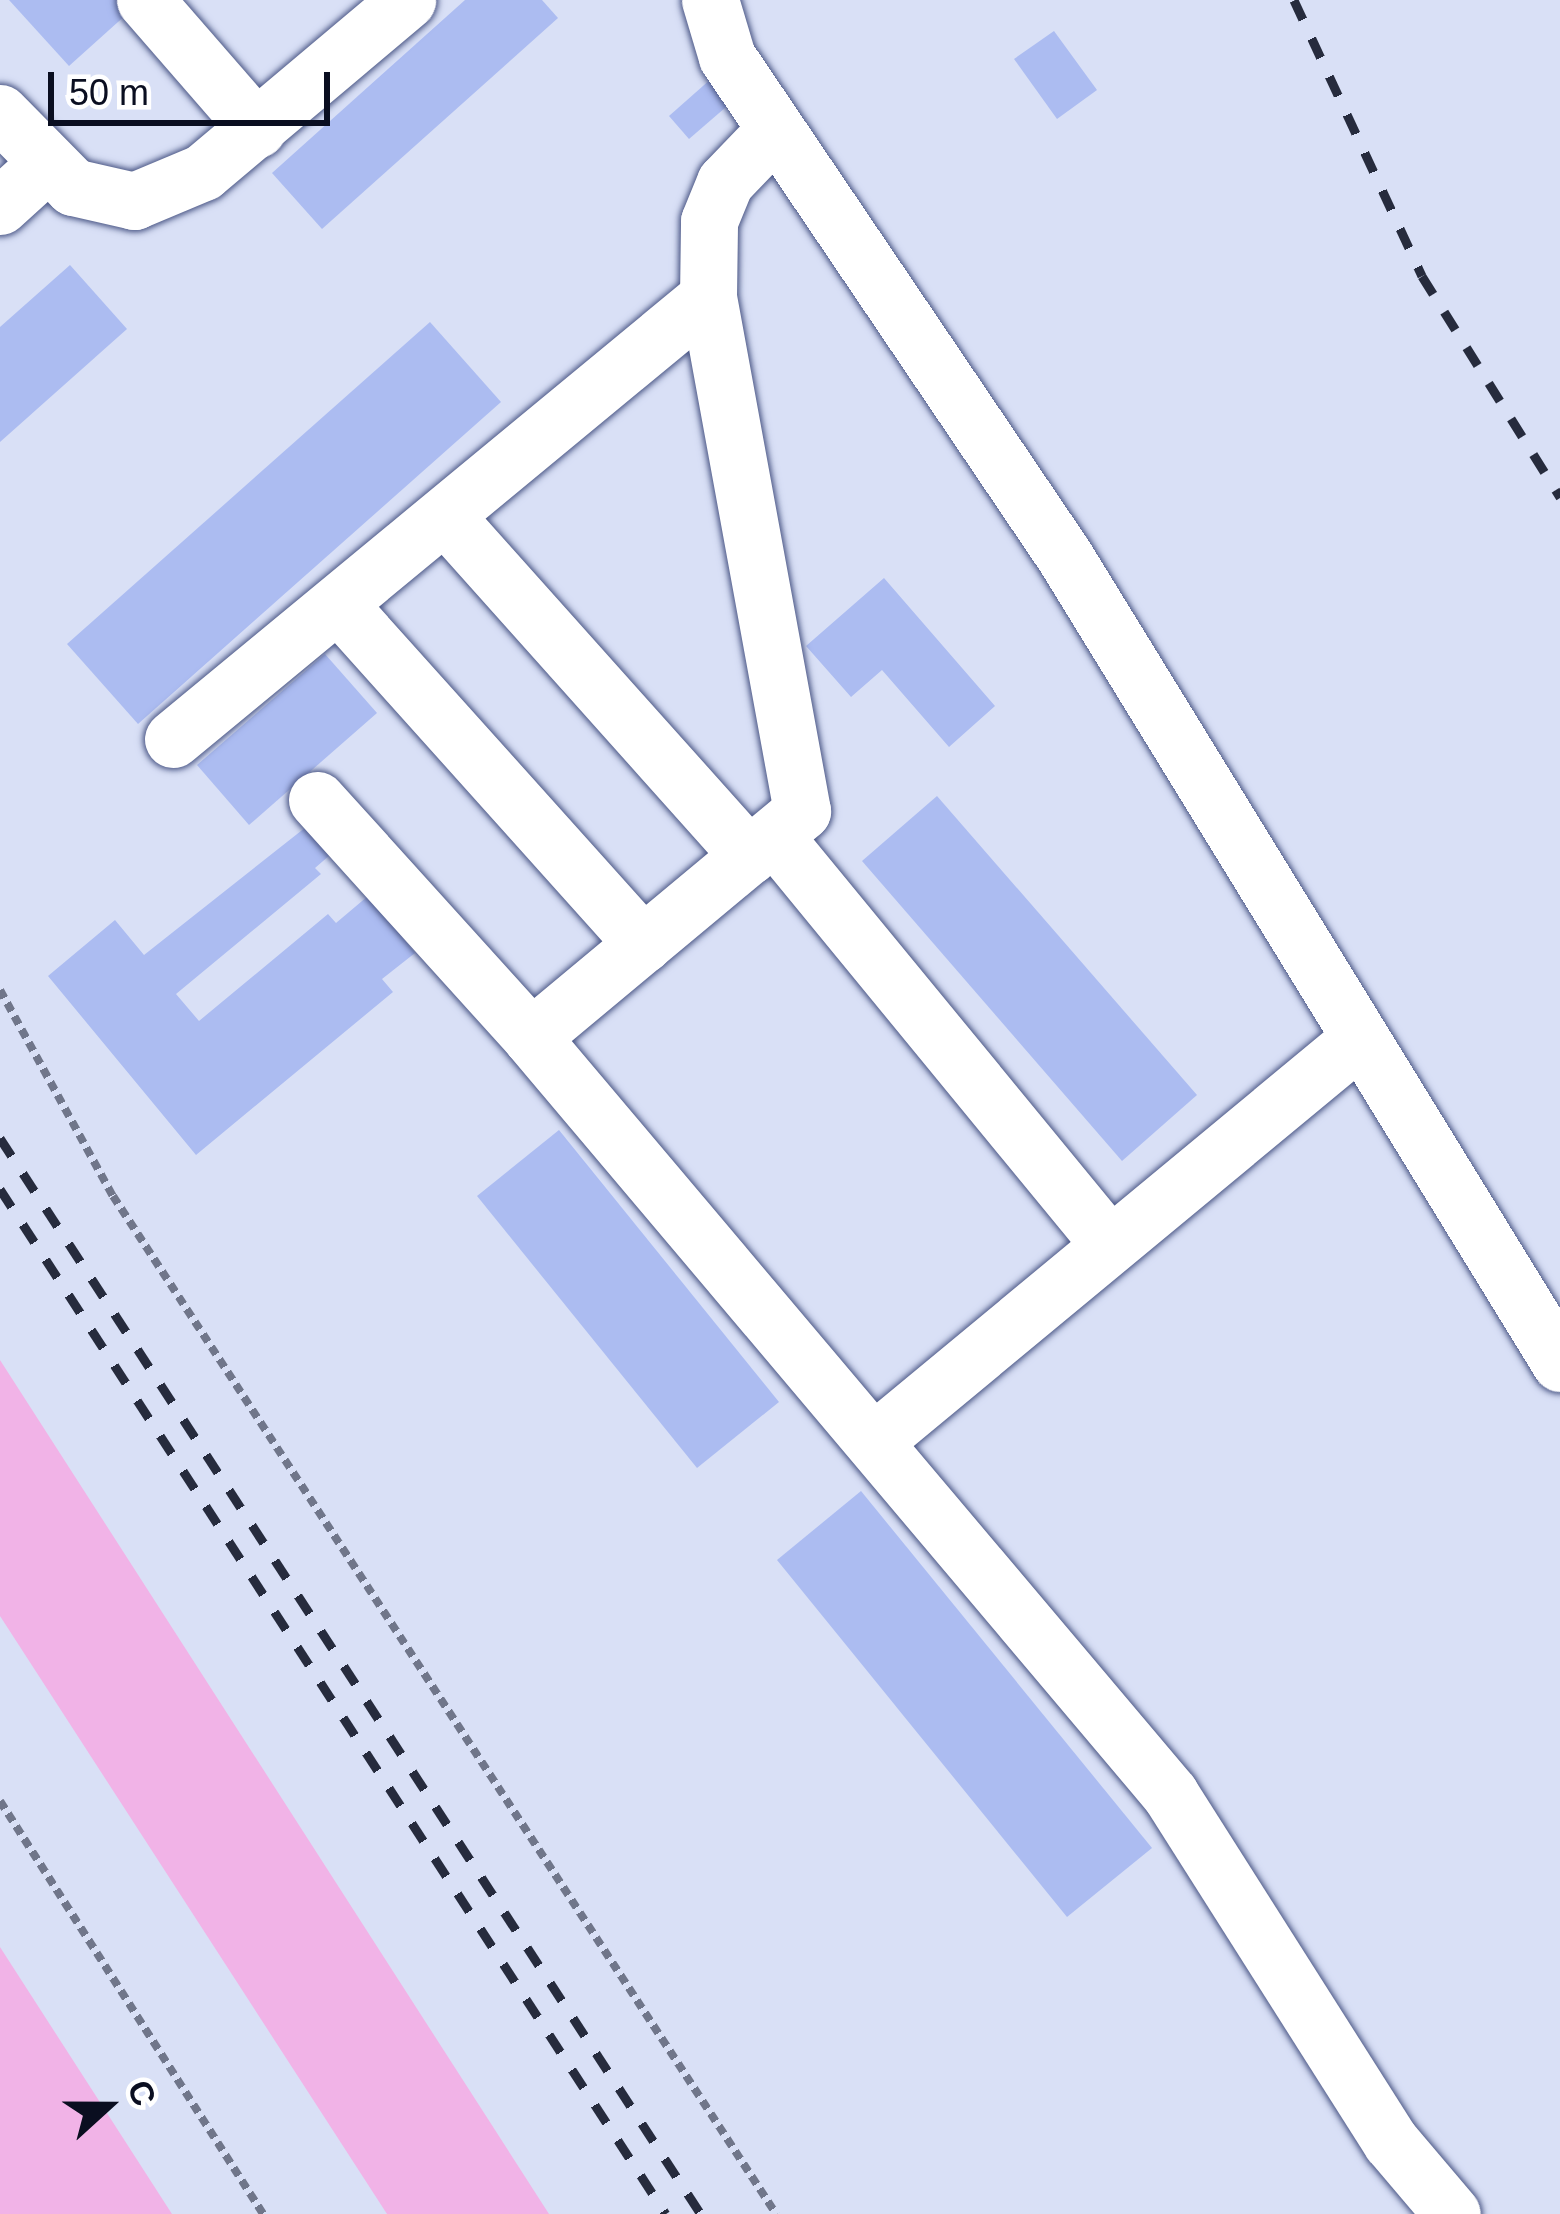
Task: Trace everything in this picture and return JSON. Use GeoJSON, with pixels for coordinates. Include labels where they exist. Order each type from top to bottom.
{"type":"FeatureCollection","features":[{"type":"Feature","properties":{"kind":"street"},"geometry":{"type":"LineString","coordinates":[[146,0],[257,129]]}},
{"type":"Feature","properties":{"kind":"street"},"geometry":{"type":"LineString","coordinates":[[0,113],[45,165],[100,197],[134,201],[202,172],[407,0]]}},
{"type":"Feature","properties":{"kind":"street"},"geometry":{"type":"LineString","coordinates":[[710,0],[727,57],[1065,557],[1560,1363]]}},
{"type":"Feature","properties":{"kind":"street"},"geometry":{"type":"LineString","coordinates":[[531,1037],[802,812],[708,297],[709,221],[725,182],[774,131]]}},
{"type":"Feature","properties":{"kind":"street"},"geometry":{"type":"LineString","coordinates":[[0,206],[45,165]]}},
{"type":"Feature","properties":{"kind":"street"},"geometry":{"type":"LineString","coordinates":[[173,739],[708,297]]}},
{"type":"Feature","properties":{"kind":"street"},"geometry":{"type":"LineString","coordinates":[[446,516],[761,846],[1109,1245]]}},
{"type":"Feature","properties":{"kind":"street"},"geometry":{"type":"LineString","coordinates":[[338,604],[644,944]]}},
{"type":"Feature","properties":{"kind":"street"},"geometry":{"type":"LineString","coordinates":[[317,800],[531,1037],[1170,1794],[1391,2143],[1452,2214]]}},
{"type":"Feature","properties":{"kind":"street"},"geometry":{"type":"LineString","coordinates":[[874,1441],[1359,1039]]}},
{"type":"Feature","properties":{"kind":"path"},"geometry":{"type":"LineString","coordinates":[[0,990],[113,1196],[776,2214]]}},
{"type":"Feature","properties":{"kind":"path"},"geometry":{"type":"LineString","coordinates":[[0,1801],[263,2214]]}},
{"type":"Feature","properties":{"kind":"shaded area"},"geometry":{"type":"Polygon","coordinates":[[[0,1360],[549,2214],[387,2214],[0,1616],[0,1360]]]}},
{"type":"Feature","properties":{"kind":"shaded area"},"geometry":{"type":"Polygon","coordinates":[[[0,1947],[172,2214],[0,2214],[0,1947]]]}},
{"type":"Feature","properties":{"kind":"building"},"geometry":{"type":"Polygon","coordinates":[[[9,0],[116,0],[128,13],[69,66],[9,0]]]}},
{"type":"Feature","properties":{"kind":"building"},"geometry":{"type":"Polygon","coordinates":[[[465,0],[542,0],[558,18],[322,229],[272,173],[465,0]]]}},
{"type":"Feature","properties":{"kind":"building"},"geometry":{"type":"Polygon","coordinates":[[[1054,31],[1097,90],[1057,119],[1014,59],[1054,31]]]}},
{"type":"Feature","properties":{"kind":"building"},"geometry":{"type":"Polygon","coordinates":[[[712,78],[733,101],[689,139],[669,116],[712,78]]]}},
{"type":"Feature","properties":{"kind":"building"},"geometry":{"type":"Polygon","coordinates":[[[70,265],[127,329],[0,442],[0,327],[70,265]]]}},
{"type":"Feature","properties":{"kind":"building"},"geometry":{"type":"Polygon","coordinates":[[[430,322],[501,402],[138,724],[67,644],[430,322]]]}},
{"type":"Feature","properties":{"kind":"building"},"geometry":{"type":"Polygon","coordinates":[[[884,578],[995,706],[949,747],[882,670],[851,697],[806,646],[884,578]]]}},
{"type":"Feature","properties":{"kind":"building"},"geometry":{"type":"Polygon","coordinates":[[[325,654],[377,713],[249,825],[197,765],[325,654]]]}},
{"type":"Feature","properties":{"kind":"building"},"geometry":{"type":"Polygon","coordinates":[[[937,796],[1197,1095],[1122,1161],[862,861],[937,796]]]}},
{"type":"Feature","properties":{"kind":"building"},"geometry":{"type":"Polygon","coordinates":[[[306,827],[330,855],[315,868],[321,874],[176,994],[199,1021],[328,914],[336,923],[368,896],[419,923],[402,937],[415,953],[382,979],[393,992],[196,1155],[48,976],[115,920],[144,955],[306,827]]]}},
{"type":"Feature","properties":{"kind":"building"},"geometry":{"type":"Polygon","coordinates":[[[559,1130],[779,1402],[697,1468],[477,1196],[559,1130]]]}},
{"type":"Feature","properties":{"kind":"building"},"geometry":{"type":"Polygon","coordinates":[[[861,1491],[1152,1848],[1067,1917],[777,1560],[861,1491]]]}},
{"type":"Feature","properties":{"kind":"railway"},"geometry":{"type":"LineString","coordinates":[[1294,0],[1422,276],[1560,497]]}},
{"type":"Feature","properties":{"kind":"railway"},"geometry":{"type":"LineString","coordinates":[[0,1138],[701,2214]]}},
{"type":"Feature","properties":{"kind":"railway"},"geometry":{"type":"LineString","coordinates":[[0,1189],[666,2214]]}}]}
